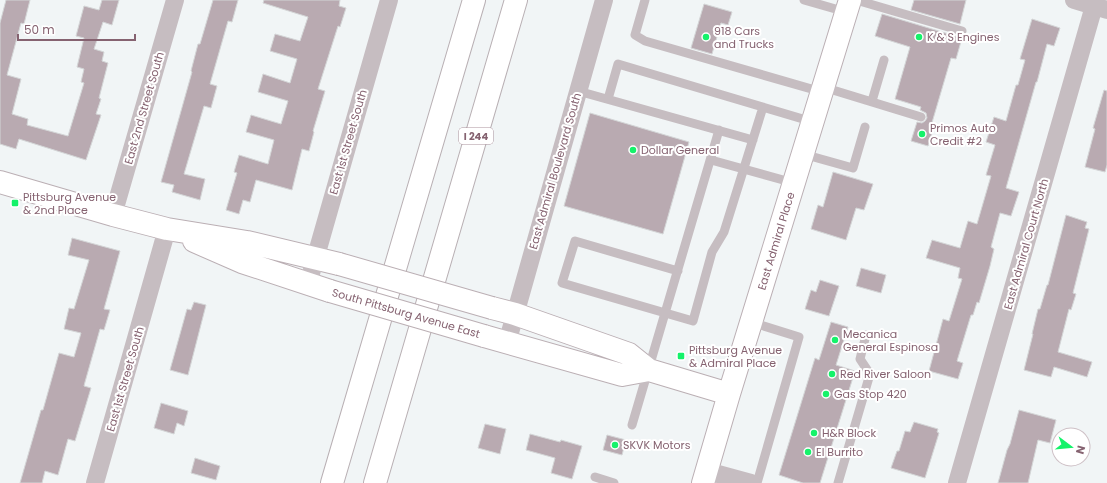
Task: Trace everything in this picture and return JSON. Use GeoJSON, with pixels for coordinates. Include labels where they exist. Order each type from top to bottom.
{"type":"FeatureCollection","features":[{"type":"Feature","properties":{"kind":"main road"},"geometry":{"type":"LineString","coordinates":[[332,483],[474,0]]}},
{"type":"Feature","properties":{"kind":"main road","name":"I 244"},"geometry":{"type":"LineString","coordinates":[[376,483],[516,0]]}},
{"type":"Feature","properties":{"kind":"main road","name":"East Admiral Place"},"geometry":{"type":"LineString","coordinates":[[705,477],[751,322],[851,4]]}},
{"type":"Feature","properties":{"kind":"main road","name":"South Pittsburg Avenue East"},"geometry":{"type":"LineString","coordinates":[[0,182],[168,230],[247,242],[316,258],[515,314],[629,354],[649,370],[729,394]]}},
{"type":"Feature","properties":{"kind":"main road","name":"South Pittsburg Avenue East"},"geometry":{"type":"LineString","coordinates":[[168,230],[242,262],[330,291],[507,343],[622,375],[649,370]]}},
{"type":"Feature","properties":{"kind":"street","name":"East 2nd Street South"},"geometry":{"type":"LineString","coordinates":[[113,215],[174,0]]}},
{"type":"Feature","properties":{"kind":"street","name":"East 1st Street South"},"geometry":{"type":"LineString","coordinates":[[308,284],[389,0]]}},
{"type":"Feature","properties":{"kind":"street","name":"East Admiral Boulevard South"},"geometry":{"type":"LineString","coordinates":[[507,343],[604,0]]}},
{"type":"Feature","properties":{"kind":"street"},"geometry":{"type":"LineString","coordinates":[[1074,0],[1100,8]]}},
{"type":"Feature","properties":{"kind":"street","name":"East Admiral Court North"},"geometry":{"type":"LineString","coordinates":[[958,483],[1100,8]]}},
{"type":"Feature","properties":{"kind":"street","name":"East 1st Street South"},"geometry":{"type":"LineString","coordinates":[[95,483],[168,230]]}},
{"type":"Feature","properties":{"kind":"street"},"geometry":{"type":"LineString","coordinates":[[705,477],[751,483]]}},
{"type":"Feature","properties":{"kind":"lane"},"geometry":{"type":"LineString","coordinates":[[646,0],[635,35],[645,41],[823,90],[872,101],[921,117]]}},
{"type":"Feature","properties":{"kind":"lane"},"geometry":{"type":"LineString","coordinates":[[804,0],[851,4],[962,31]]}},
{"type":"Feature","properties":{"kind":"lane"},"geometry":{"type":"LineString","coordinates":[[872,101],[884,60]]}},
{"type":"Feature","properties":{"kind":"lane"},"geometry":{"type":"LineString","coordinates":[[608,99],[618,64],[813,122]]}},
{"type":"Feature","properties":{"kind":"lane"},"geometry":{"type":"LineString","coordinates":[[578,91],[753,140]]}},
{"type":"Feature","properties":{"kind":"lane"},"geometry":{"type":"LineString","coordinates":[[678,271],[575,241],[562,283],[692,321],[712,252],[724,232],[763,107]]}},
{"type":"Feature","properties":{"kind":"lane"},"geometry":{"type":"LineString","coordinates":[[803,154],[853,168],[865,126]]}},
{"type":"Feature","properties":{"kind":"lane"},"geometry":{"type":"LineString","coordinates":[[632,425],[719,130]]}},
{"type":"Feature","properties":{"kind":"lane"},"geometry":{"type":"LineString","coordinates":[[711,160],[794,183]]}},
{"type":"Feature","properties":{"kind":"lane"},"geometry":{"type":"LineString","coordinates":[[751,322],[799,337],[757,483]]}},
{"type":"Feature","properties":{"kind":"lane"},"geometry":{"type":"LineString","coordinates":[[838,483],[870,374],[860,359],[866,335]]}},
{"type":"Feature","properties":{"kind":"lane"},"geometry":{"type":"LineString","coordinates":[[595,477],[614,483]]}},
{"type":"Feature","properties":{"kind":"building"},"geometry":{"type":"Polygon","coordinates":[[[6,0],[30,0],[24,24],[21,23],[7,75],[21,79],[12,114],[28,119],[27,125],[68,136],[84,83],[81,82],[84,69],[77,67],[84,38],[76,36],[84,6],[99,10],[102,0],[119,0],[112,25],[103,22],[94,49],[104,52],[102,61],[108,63],[99,98],[101,99],[96,114],[101,115],[86,160],[19,139],[16,149],[0,144],[0,23],[6,0]]]}},
{"type":"Feature","properties":{"kind":"building"},"geometry":{"type":"Polygon","coordinates":[[[213,0],[238,0],[232,22],[228,21],[210,84],[217,86],[211,108],[204,106],[184,174],[205,179],[200,200],[172,192],[174,185],[161,182],[192,72],[198,44],[200,44],[213,0]]]}},
{"type":"Feature","properties":{"kind":"building"},"geometry":{"type":"Polygon","coordinates":[[[264,0],[340,0],[339,6],[346,8],[340,27],[338,26],[318,89],[325,91],[313,131],[309,151],[302,149],[292,190],[256,180],[250,202],[243,200],[239,214],[226,210],[237,173],[234,172],[239,155],[268,164],[274,140],[246,132],[251,115],[281,124],[288,101],[258,92],[263,74],[290,83],[297,59],[270,51],[275,34],[300,41],[308,17],[263,3],[264,0]]]}},
{"type":"Feature","properties":{"kind":"building"},"geometry":{"type":"Polygon","coordinates":[[[914,0],[966,0],[960,24],[911,10],[914,0]]]}},
{"type":"Feature","properties":{"kind":"building","name":"918 Cars and Trucks"},"geometry":{"type":"Polygon","coordinates":[[[704,4],[732,12],[728,25],[721,23],[712,54],[691,48],[704,4]]]}},
{"type":"Feature","properties":{"kind":"building"},"geometry":{"type":"Polygon","coordinates":[[[882,14],[962,38],[956,59],[951,58],[931,126],[934,127],[928,146],[911,141],[917,122],[922,123],[925,121],[927,118],[926,113],[920,110],[921,107],[895,99],[910,47],[875,36],[882,14]]]}},
{"type":"Feature","properties":{"kind":"building"},"geometry":{"type":"Polygon","coordinates":[[[1032,19],[1060,28],[1054,46],[1047,44],[1006,188],[1019,192],[1011,216],[1000,213],[991,247],[994,249],[990,266],[979,303],[977,302],[973,315],[971,315],[957,361],[963,363],[958,379],[929,371],[943,319],[949,321],[962,279],[958,278],[960,268],[926,258],[932,240],[960,248],[968,221],[977,224],[991,176],[986,175],[995,145],[986,142],[994,117],[1006,121],[1025,60],[1020,59],[1032,19]]]}},
{"type":"Feature","properties":{"kind":"building"},"geometry":{"type":"Polygon","coordinates":[[[1104,90],[1107,91],[1107,165],[1105,172],[1085,167],[1095,129],[1093,128],[1104,90]]]}},
{"type":"Feature","properties":{"kind":"building"},"geometry":{"type":"Polygon","coordinates":[[[590,113],[689,142],[663,234],[564,206],[590,113]]]}},
{"type":"Feature","properties":{"kind":"building"},"geometry":{"type":"Polygon","coordinates":[[[833,172],[873,184],[864,210],[856,208],[846,240],[811,229],[818,205],[823,207],[833,172]]]}},
{"type":"Feature","properties":{"kind":"building"},"geometry":{"type":"Polygon","coordinates":[[[1066,215],[1087,222],[1085,228],[1089,229],[1073,293],[1076,294],[1071,310],[1069,309],[1058,352],[1092,362],[1087,377],[1054,367],[1051,377],[1024,370],[1038,309],[1040,309],[1048,285],[1066,215]]]}},
{"type":"Feature","properties":{"kind":"building"},"geometry":{"type":"Polygon","coordinates":[[[72,238],[120,251],[104,309],[110,310],[104,330],[100,329],[85,382],[84,386],[91,388],[75,441],[68,439],[58,475],[45,471],[42,483],[20,483],[59,353],[74,357],[81,333],[64,329],[69,308],[74,309],[89,260],[68,255],[72,238]]]}},
{"type":"Feature","properties":{"kind":"building"},"geometry":{"type":"Polygon","coordinates":[[[861,268],[886,275],[881,293],[856,286],[861,268]]]}},
{"type":"Feature","properties":{"kind":"building"},"geometry":{"type":"Polygon","coordinates":[[[820,280],[839,286],[829,316],[805,309],[811,290],[816,292],[820,280]]]}},
{"type":"Feature","properties":{"kind":"building"},"geometry":{"type":"Polygon","coordinates":[[[194,302],[206,305],[188,375],[170,370],[187,309],[191,310],[194,302]]]}},
{"type":"Feature","properties":{"kind":"building"},"geometry":{"type":"Polygon","coordinates":[[[831,322],[848,327],[836,365],[855,371],[820,483],[803,483],[779,475],[815,358],[819,360],[831,322]]]}},
{"type":"Feature","properties":{"kind":"building"},"geometry":{"type":"Polygon","coordinates":[[[161,403],[188,411],[184,426],[177,423],[174,434],[154,428],[161,403]]]}},
{"type":"Feature","properties":{"kind":"building"},"geometry":{"type":"Polygon","coordinates":[[[1019,410],[1056,420],[1054,427],[1051,427],[1050,443],[1038,440],[1028,483],[998,483],[1019,410]]]}},
{"type":"Feature","properties":{"kind":"building"},"geometry":{"type":"Polygon","coordinates":[[[914,422],[938,429],[937,432],[939,433],[925,478],[891,468],[897,451],[899,451],[905,431],[910,432],[914,422]]]}},
{"type":"Feature","properties":{"kind":"building"},"geometry":{"type":"Polygon","coordinates":[[[485,424],[506,429],[500,454],[478,448],[485,424]]]}},
{"type":"Feature","properties":{"kind":"building"},"geometry":{"type":"Polygon","coordinates":[[[530,434],[582,446],[572,479],[551,473],[555,458],[526,450],[530,434]]]}},
{"type":"Feature","properties":{"kind":"building","name":"SKVK Motors"},"geometry":{"type":"Polygon","coordinates":[[[607,435],[626,440],[622,455],[603,450],[607,435]]]}},
{"type":"Feature","properties":{"kind":"building"},"geometry":{"type":"Polygon","coordinates":[[[195,458],[220,466],[216,480],[191,473],[195,458]]]}},
{"type":"Feature","properties":{"kind":"place","name":"918 Cars and Trucks"},"geometry":{"type":"Point","coordinates":[706,37]}},
{"type":"Feature","properties":{"kind":"place","name":"K & S Engines"},"geometry":{"type":"Point","coordinates":[919,37]}},
{"type":"Feature","properties":{"kind":"place","name":"Primos Auto Credit #2"},"geometry":{"type":"Point","coordinates":[922,134]}},
{"type":"Feature","properties":{"kind":"place","name":"Dollar General"},"geometry":{"type":"Point","coordinates":[633,150]}},
{"type":"Feature","properties":{"kind":"place","name":"Pittsburg Avenue & 2nd Place"},"geometry":{"type":"Point","coordinates":[15,203]}},
{"type":"Feature","properties":{"kind":"place","name":"Mecanica General Espinosa"},"geometry":{"type":"Point","coordinates":[835,340]}},
{"type":"Feature","properties":{"kind":"place","name":"Pittsburg Avenue & Admiral Place"},"geometry":{"type":"Point","coordinates":[681,356]}},
{"type":"Feature","properties":{"kind":"place","name":"Red River Saloon"},"geometry":{"type":"Point","coordinates":[832,374]}},
{"type":"Feature","properties":{"kind":"place","name":"Gas Stop 420"},"geometry":{"type":"Point","coordinates":[826,394]}},
{"type":"Feature","properties":{"kind":"place","name":"H&R Block"},"geometry":{"type":"Point","coordinates":[814,433]}},
{"type":"Feature","properties":{"kind":"place","name":"SKVK Motors"},"geometry":{"type":"Point","coordinates":[615,445]}},
{"type":"Feature","properties":{"kind":"place","name":"El Burrito"},"geometry":{"type":"Point","coordinates":[808,452]}}]}
